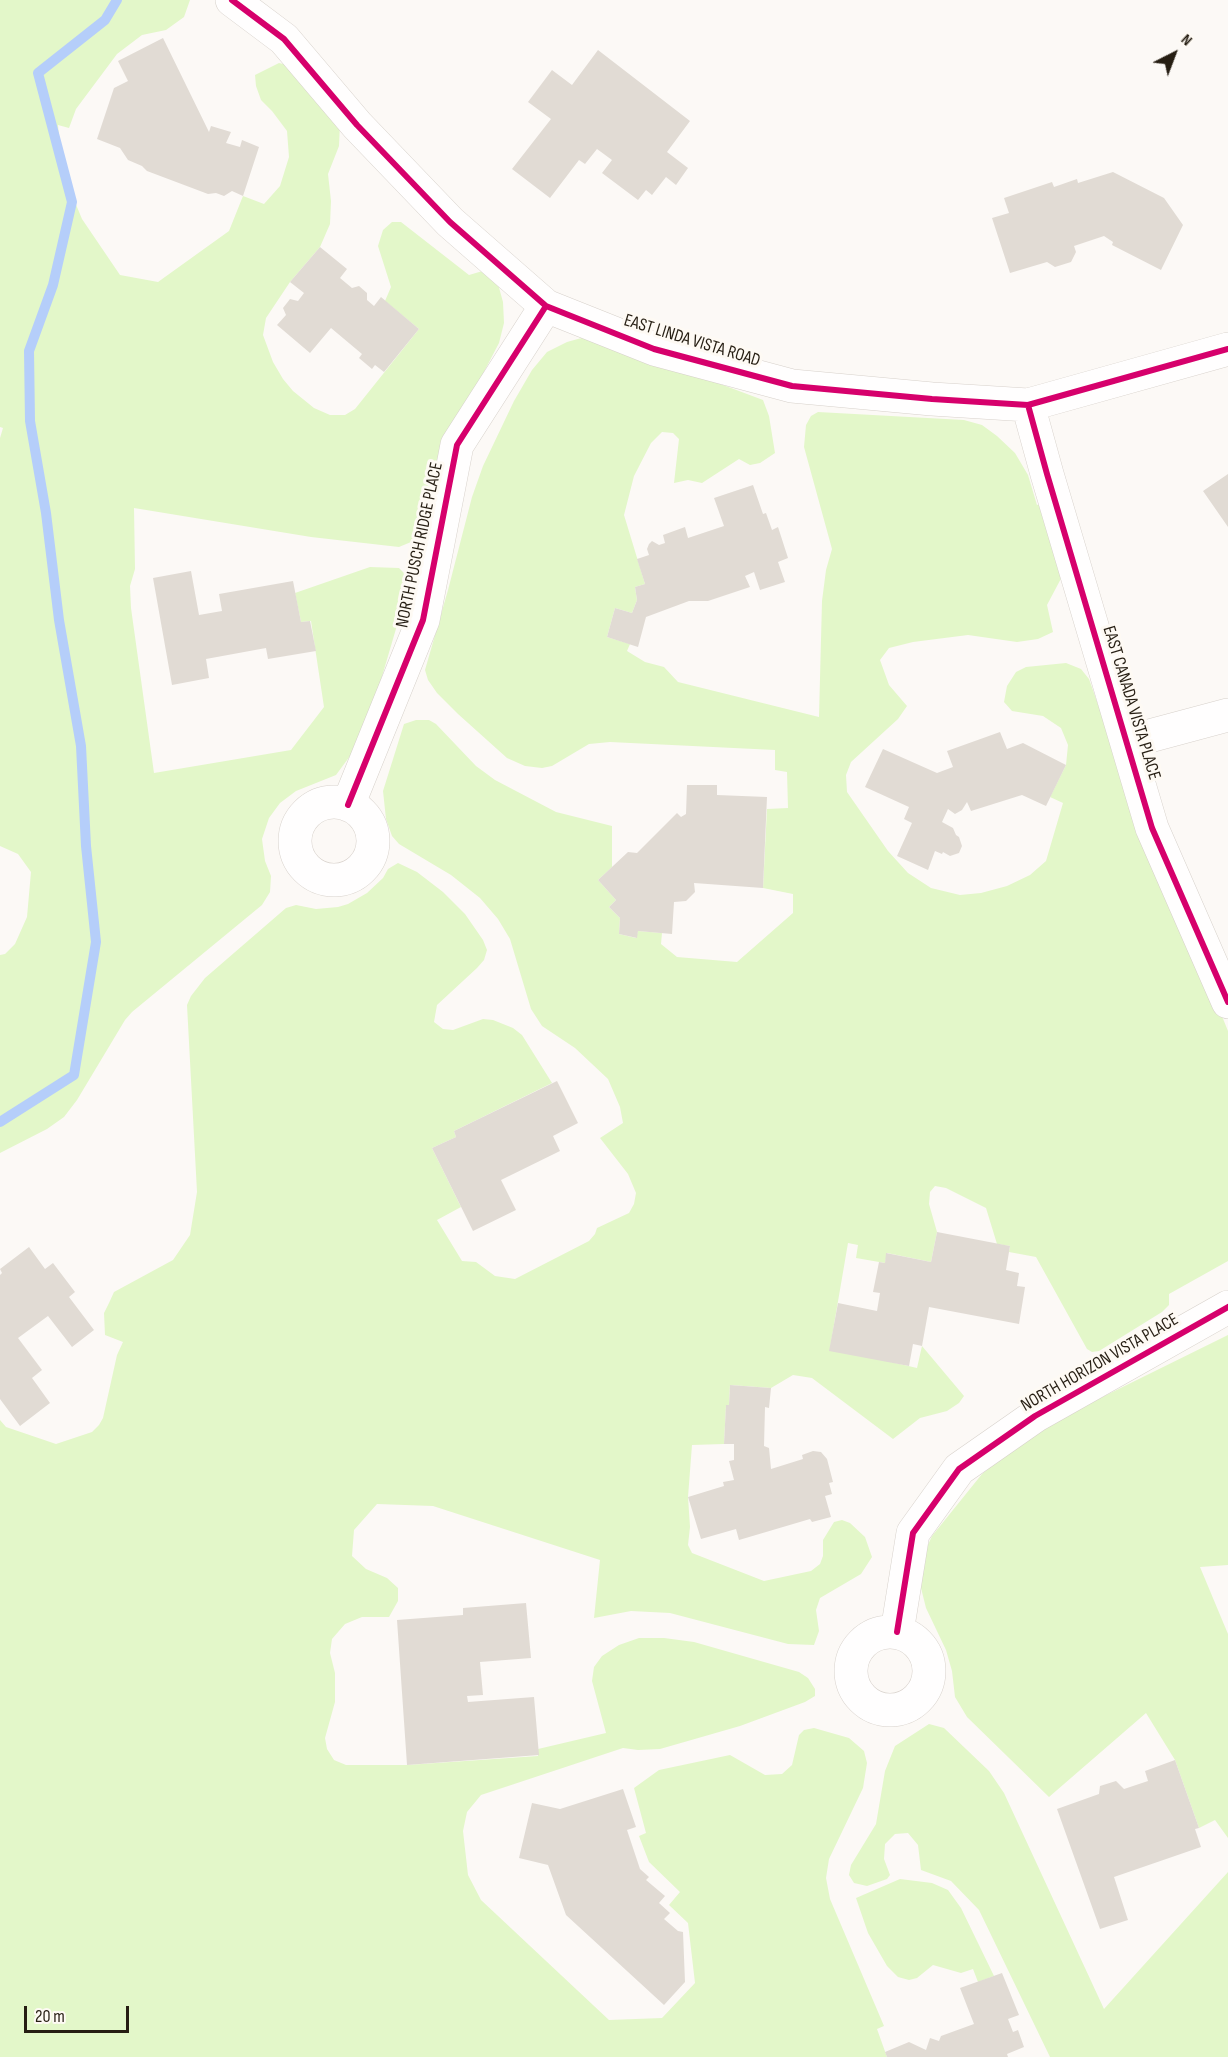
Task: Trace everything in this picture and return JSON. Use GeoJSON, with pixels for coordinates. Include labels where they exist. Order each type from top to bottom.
{"type":"FeatureCollection","features":[{"type":"Feature","properties":{"kind":"street","name":"EAST LINDA VISTA ROAD"},"geometry":{"type":"LineString","coordinates":[[232,0],[284,39],[357,125],[450,222],[546,306],[654,349],[792,386],[1029,405],[1228,349]]}},
{"type":"Feature","properties":{"kind":"street","name":"NORTH PUSCH RIDGE PLACE"},"geometry":{"type":"LineString","coordinates":[[348,804],[423,620],[457,445],[546,306]]}},
{"type":"Feature","properties":{"kind":"street","name":"EAST CANADA VISTA PLACE"},"geometry":{"type":"LineString","coordinates":[[1029,405],[1047,474],[1152,828],[1228,1002]]}},
{"type":"Feature","properties":{"kind":"street"},"geometry":{"type":"LineString","coordinates":[[1127,742],[1228,715]]}},
{"type":"Feature","properties":{"kind":"street","name":"NORTH HORIZON VISTA PLACE"},"geometry":{"type":"LineString","coordinates":[[897,1632],[913,1533],[959,1469],[1035,1416],[1228,1307]]}},
{"type":"Feature","properties":{"kind":"green space"},"geometry":{"type":"Polygon","coordinates":[[[0,0],[190,0],[184,17],[166,30],[142,35],[117,54],[76,109],[69,128],[58,125],[62,171],[82,219],[120,275],[158,282],[229,231],[243,196],[264,204],[280,186],[289,157],[287,131],[261,100],[255,75],[279,63],[287,65],[340,123],[339,146],[328,174],[331,201],[330,224],[320,247],[290,282],[266,318],[263,335],[273,362],[283,379],[293,391],[314,408],[330,415],[345,415],[355,409],[419,329],[385,301],[391,287],[378,246],[383,230],[392,222],[401,222],[469,275],[486,270],[498,284],[503,302],[504,323],[499,343],[450,437],[418,534],[411,542],[399,547],[311,537],[134,508],[135,569],[130,586],[131,608],[154,773],[291,750],[324,707],[311,621],[301,622],[295,593],[370,567],[399,568],[407,576],[408,588],[378,690],[353,752],[336,775],[296,791],[280,803],[269,818],[262,839],[265,861],[271,876],[270,892],[262,905],[132,1012],[64,1117],[47,1129],[0,1153],[0,955],[5,954],[15,944],[27,917],[31,872],[18,854],[0,846],[0,438],[3,428],[0,427],[0,0]]]}},
{"type":"Feature","properties":{"kind":"green space"},"geometry":{"type":"Polygon","coordinates":[[[585,337],[603,340],[763,400],[769,416],[775,453],[760,463],[750,465],[739,459],[702,483],[688,480],[674,483],[679,439],[673,433],[662,432],[651,443],[634,476],[624,515],[645,584],[635,587],[637,600],[632,613],[615,608],[607,637],[630,644],[627,651],[645,662],[664,667],[678,682],[819,717],[822,601],[826,570],[832,549],[804,447],[806,425],[811,416],[818,412],[964,420],[982,425],[1015,453],[1028,475],[1037,505],[1048,502],[1065,571],[1047,605],[1053,632],[1038,639],[1017,642],[968,635],[913,642],[889,648],[880,660],[889,685],[907,706],[898,719],[851,762],[846,775],[847,792],[888,851],[908,873],[931,888],[960,895],[981,893],[1007,886],[1030,875],[1046,861],[1063,803],[1050,797],[1066,765],[1068,745],[1061,728],[1043,716],[1012,711],[1004,702],[1007,686],[1016,672],[1026,667],[1066,663],[1081,669],[1089,679],[1116,755],[1228,1031],[1228,1261],[1169,1294],[1169,1305],[1162,1312],[1099,1351],[1092,1352],[1087,1349],[1036,1257],[1009,1252],[1010,1246],[997,1244],[986,1208],[946,1188],[935,1186],[930,1192],[929,1204],[937,1232],[931,1262],[887,1253],[885,1263],[856,1258],[858,1245],[848,1243],[830,1348],[917,1368],[922,1346],[964,1396],[959,1403],[947,1411],[920,1418],[893,1439],[812,1378],[793,1375],[771,1388],[730,1385],[729,1405],[726,1406],[724,1444],[692,1445],[688,1497],[690,1527],[688,1545],[692,1553],[764,1581],[811,1571],[820,1564],[823,1556],[823,1540],[834,1522],[842,1520],[850,1523],[865,1537],[872,1557],[861,1574],[820,1598],[816,1610],[819,1631],[814,1645],[788,1644],[670,1613],[631,1611],[594,1618],[600,1560],[433,1506],[377,1504],[354,1530],[352,1556],[366,1569],[387,1578],[398,1588],[398,1601],[389,1617],[362,1617],[345,1624],[332,1639],[330,1653],[335,1673],[335,1702],[325,1738],[327,1749],[334,1760],[346,1765],[407,1765],[538,1756],[538,1749],[606,1733],[592,1681],[594,1667],[602,1656],[619,1645],[639,1638],[664,1638],[694,1642],[799,1672],[808,1678],[815,1689],[815,1696],[805,1702],[740,1726],[660,1749],[623,1748],[481,1795],[467,1812],[463,1831],[468,1875],[481,1900],[609,2020],[662,2018],[695,1983],[688,1923],[669,1905],[680,1892],[649,1862],[639,1836],[646,1833],[634,1788],[659,1770],[730,1755],[765,1775],[782,1774],[792,1765],[799,1735],[804,1730],[814,1728],[849,1738],[864,1751],[867,1763],[863,1788],[829,1859],[826,1878],[830,1899],[884,2026],[877,2029],[887,2057],[0,2057],[0,1420],[6,1427],[56,1444],[92,1432],[103,1418],[117,1355],[123,1342],[105,1335],[104,1313],[114,1292],[173,1260],[190,1235],[197,1192],[187,1005],[191,996],[205,978],[286,908],[296,905],[316,909],[348,904],[367,893],[383,878],[388,869],[398,863],[417,872],[443,892],[465,914],[483,940],[487,950],[484,960],[477,968],[437,1005],[434,1022],[443,1029],[453,1030],[483,1019],[493,1020],[513,1028],[522,1035],[552,1083],[454,1131],[456,1137],[432,1148],[461,1207],[437,1220],[462,1261],[476,1262],[495,1276],[515,1279],[589,1241],[597,1228],[629,1213],[636,1193],[628,1174],[600,1138],[623,1123],[620,1107],[608,1079],[575,1048],[542,1026],[531,1009],[510,939],[498,919],[480,898],[451,875],[399,844],[392,836],[386,819],[383,791],[404,724],[416,720],[429,720],[436,724],[476,766],[495,780],[556,812],[612,826],[612,867],[598,880],[616,900],[609,907],[620,918],[619,934],[636,938],[638,931],[662,933],[661,944],[677,957],[737,962],[793,913],[793,894],[763,888],[767,809],[788,808],[787,772],[775,770],[775,750],[610,742],[589,744],[552,766],[542,768],[525,766],[507,758],[458,714],[437,693],[428,680],[425,670],[472,497],[483,466],[514,401],[532,370],[547,352],[567,342],[585,337]]]}},
{"type":"Feature","properties":{"kind":"green space"},"geometry":{"type":"Polygon","coordinates":[[[1228,1335],[1228,1565],[1200,1567],[1228,1634],[1228,1838],[1215,1820],[1199,1828],[1175,1760],[1146,1713],[1049,1797],[967,1717],[955,1697],[952,1671],[946,1650],[926,1608],[919,1580],[921,1560],[932,1536],[982,1474],[1019,1443],[1072,1412],[1228,1335]]]}},
{"type":"Feature","properties":{"kind":"green space"},"geometry":{"type":"Polygon","coordinates":[[[929,1724],[944,1728],[989,1771],[1004,1793],[1104,2009],[1228,1872],[1228,2057],[1050,2057],[979,1910],[951,1881],[921,1870],[918,1845],[908,1833],[895,1834],[885,1844],[884,1859],[890,1875],[887,1879],[867,1886],[854,1883],[849,1875],[851,1865],[876,1824],[885,1771],[895,1746],[929,1724]]]}},
{"type":"Feature","properties":{"kind":"green space"},"geometry":{"type":"Polygon","coordinates":[[[900,1879],[932,1883],[948,1890],[961,1908],[994,1976],[978,1982],[973,1969],[961,1973],[933,1965],[917,1978],[909,1980],[898,1977],[887,1966],[868,1933],[856,1898],[900,1879]]]}},
{"type":"Feature","properties":{"kind":"building"},"geometry":{"type":"Polygon","coordinates":[[[163,38],[209,132],[211,126],[231,132],[226,143],[240,147],[242,140],[259,147],[243,196],[232,191],[224,196],[216,193],[208,194],[147,171],[142,166],[128,160],[120,148],[97,139],[114,88],[128,81],[118,61],[163,38]]]}},
{"type":"Feature","properties":{"kind":"building"},"geometry":{"type":"Polygon","coordinates":[[[598,50],[690,121],[667,152],[688,168],[676,185],[666,177],[652,195],[646,190],[638,200],[602,173],[612,160],[597,149],[585,164],[579,160],[550,198],[512,169],[551,119],[528,102],[552,70],[572,85],[598,50]]]}},
{"type":"Feature","properties":{"kind":"building"},"geometry":{"type":"Polygon","coordinates":[[[1113,172],[1164,198],[1183,225],[1161,270],[1112,245],[1113,242],[1104,236],[1074,246],[1076,252],[1071,262],[1055,267],[1047,262],[1010,273],[992,218],[1009,213],[1004,198],[1052,182],[1054,187],[1077,179],[1078,183],[1113,172]]]}},
{"type":"Feature","properties":{"kind":"building"},"geometry":{"type":"Polygon","coordinates":[[[320,247],[347,269],[340,278],[352,288],[359,286],[367,293],[367,300],[374,306],[381,297],[419,329],[384,372],[375,365],[372,369],[359,358],[362,354],[331,328],[310,353],[277,325],[286,315],[283,308],[290,299],[298,301],[304,293],[290,282],[320,247]]]}},
{"type":"Feature","properties":{"kind":"building"},"geometry":{"type":"Polygon","coordinates":[[[1228,474],[1228,527],[1203,491],[1228,474]]]}},
{"type":"Feature","properties":{"kind":"building"},"geometry":{"type":"Polygon","coordinates":[[[753,485],[763,514],[766,513],[772,530],[778,527],[788,558],[778,562],[785,582],[760,590],[754,572],[745,576],[750,587],[708,601],[689,601],[646,617],[638,647],[607,637],[615,608],[632,613],[637,600],[635,587],[645,584],[637,559],[649,555],[647,549],[649,544],[652,541],[659,545],[665,543],[663,535],[685,527],[688,538],[724,526],[714,498],[753,485]]]}},
{"type":"Feature","properties":{"kind":"building"},"geometry":{"type":"Polygon","coordinates":[[[191,571],[199,615],[222,611],[219,594],[293,581],[301,622],[310,621],[316,651],[268,659],[266,648],[206,659],[209,678],[172,685],[153,578],[191,571]]]}},
{"type":"Feature","properties":{"kind":"building"},"geometry":{"type":"Polygon","coordinates":[[[1000,732],[1007,749],[1023,743],[1066,765],[1046,806],[1022,795],[971,811],[967,802],[962,810],[955,814],[948,809],[942,822],[953,828],[959,837],[962,846],[959,853],[950,856],[935,851],[928,870],[897,856],[912,823],[904,819],[909,807],[865,787],[883,749],[937,773],[953,767],[947,751],[1000,732]]]}},
{"type":"Feature","properties":{"kind":"building"},"geometry":{"type":"Polygon","coordinates":[[[687,785],[717,785],[717,795],[767,797],[763,888],[694,883],[695,892],[686,901],[674,902],[672,934],[638,931],[637,938],[619,934],[620,918],[609,907],[616,900],[598,880],[628,852],[637,853],[677,813],[681,817],[686,814],[687,785]]]}},
{"type":"Feature","properties":{"kind":"building"},"geometry":{"type":"Polygon","coordinates":[[[557,1081],[578,1123],[553,1136],[560,1151],[501,1180],[516,1210],[473,1231],[432,1148],[456,1137],[454,1131],[557,1081]]]}},
{"type":"Feature","properties":{"kind":"building"},"geometry":{"type":"Polygon","coordinates":[[[937,1232],[1010,1246],[1006,1270],[1019,1273],[1017,1286],[1025,1287],[1019,1324],[929,1307],[922,1346],[913,1344],[909,1366],[829,1351],[838,1303],[877,1311],[880,1293],[873,1292],[879,1262],[885,1263],[886,1253],[931,1262],[937,1232]]]}},
{"type":"Feature","properties":{"kind":"building"},"geometry":{"type":"Polygon","coordinates":[[[29,1247],[45,1269],[53,1263],[75,1292],[69,1297],[94,1330],[72,1347],[48,1316],[18,1338],[42,1370],[32,1378],[50,1403],[20,1426],[0,1399],[0,1275],[2,1273],[0,1269],[29,1247]]]}},
{"type":"Feature","properties":{"kind":"building"},"geometry":{"type":"Polygon","coordinates":[[[730,1385],[771,1388],[769,1408],[765,1407],[764,1446],[769,1448],[771,1469],[803,1459],[802,1455],[813,1451],[821,1452],[827,1459],[833,1482],[829,1483],[832,1494],[825,1496],[831,1517],[812,1522],[810,1519],[739,1540],[736,1529],[701,1539],[688,1497],[724,1486],[723,1482],[734,1480],[729,1461],[734,1460],[734,1444],[724,1444],[726,1405],[729,1405],[730,1385]]]}},
{"type":"Feature","properties":{"kind":"building"},"geometry":{"type":"Polygon","coordinates":[[[526,1603],[531,1658],[480,1662],[483,1695],[467,1696],[468,1702],[534,1697],[539,1755],[407,1765],[397,1620],[463,1615],[463,1608],[526,1603]]]}},
{"type":"Feature","properties":{"kind":"building"},"geometry":{"type":"Polygon","coordinates":[[[1175,1760],[1199,1828],[1195,1829],[1201,1847],[1114,1877],[1128,1920],[1100,1929],[1057,1809],[1099,1794],[1100,1786],[1116,1781],[1124,1789],[1148,1781],[1145,1771],[1175,1760]]]}},
{"type":"Feature","properties":{"kind":"building"},"geometry":{"type":"Polygon","coordinates":[[[623,1789],[636,1827],[627,1830],[640,1869],[649,1877],[646,1880],[665,1896],[659,1903],[670,1913],[664,1919],[678,1931],[683,1932],[685,1982],[664,2005],[566,1915],[548,1865],[519,1858],[532,1803],[560,1809],[623,1789]]]}},
{"type":"Feature","properties":{"kind":"building"},"geometry":{"type":"Polygon","coordinates":[[[1002,1973],[1019,2015],[1008,2019],[1013,2032],[1018,2030],[1024,2047],[1007,2054],[1008,2057],[887,2057],[885,2052],[909,2042],[926,2050],[930,2038],[939,2041],[941,2036],[974,2024],[960,1988],[1002,1973]]]}},
{"type":"Feature","properties":{"kind":"waterway"},"geometry":{"type":"LineString","coordinates":[[0,1122],[74,1075],[96,942],[86,846],[81,746],[59,620],[46,513],[30,421],[29,351],[53,285],[72,202],[38,73],[105,20],[117,0]]}},
{"type":"Feature","properties":{"kind":"cycle path"},"geometry":{"type":"LineString","coordinates":[[232,0],[284,39],[357,125],[450,222],[546,306],[654,349],[792,386],[1028,405],[1228,349]]}},
{"type":"Feature","properties":{"kind":"cycle path"},"geometry":{"type":"LineString","coordinates":[[348,805],[423,620],[457,445],[546,306]]}},
{"type":"Feature","properties":{"kind":"cycle path"},"geometry":{"type":"LineString","coordinates":[[1028,405],[1152,828],[1228,1002]]}},
{"type":"Feature","properties":{"kind":"cycle path"},"geometry":{"type":"LineString","coordinates":[[897,1632],[913,1533],[959,1469],[1035,1416],[1228,1307]]}}]}
